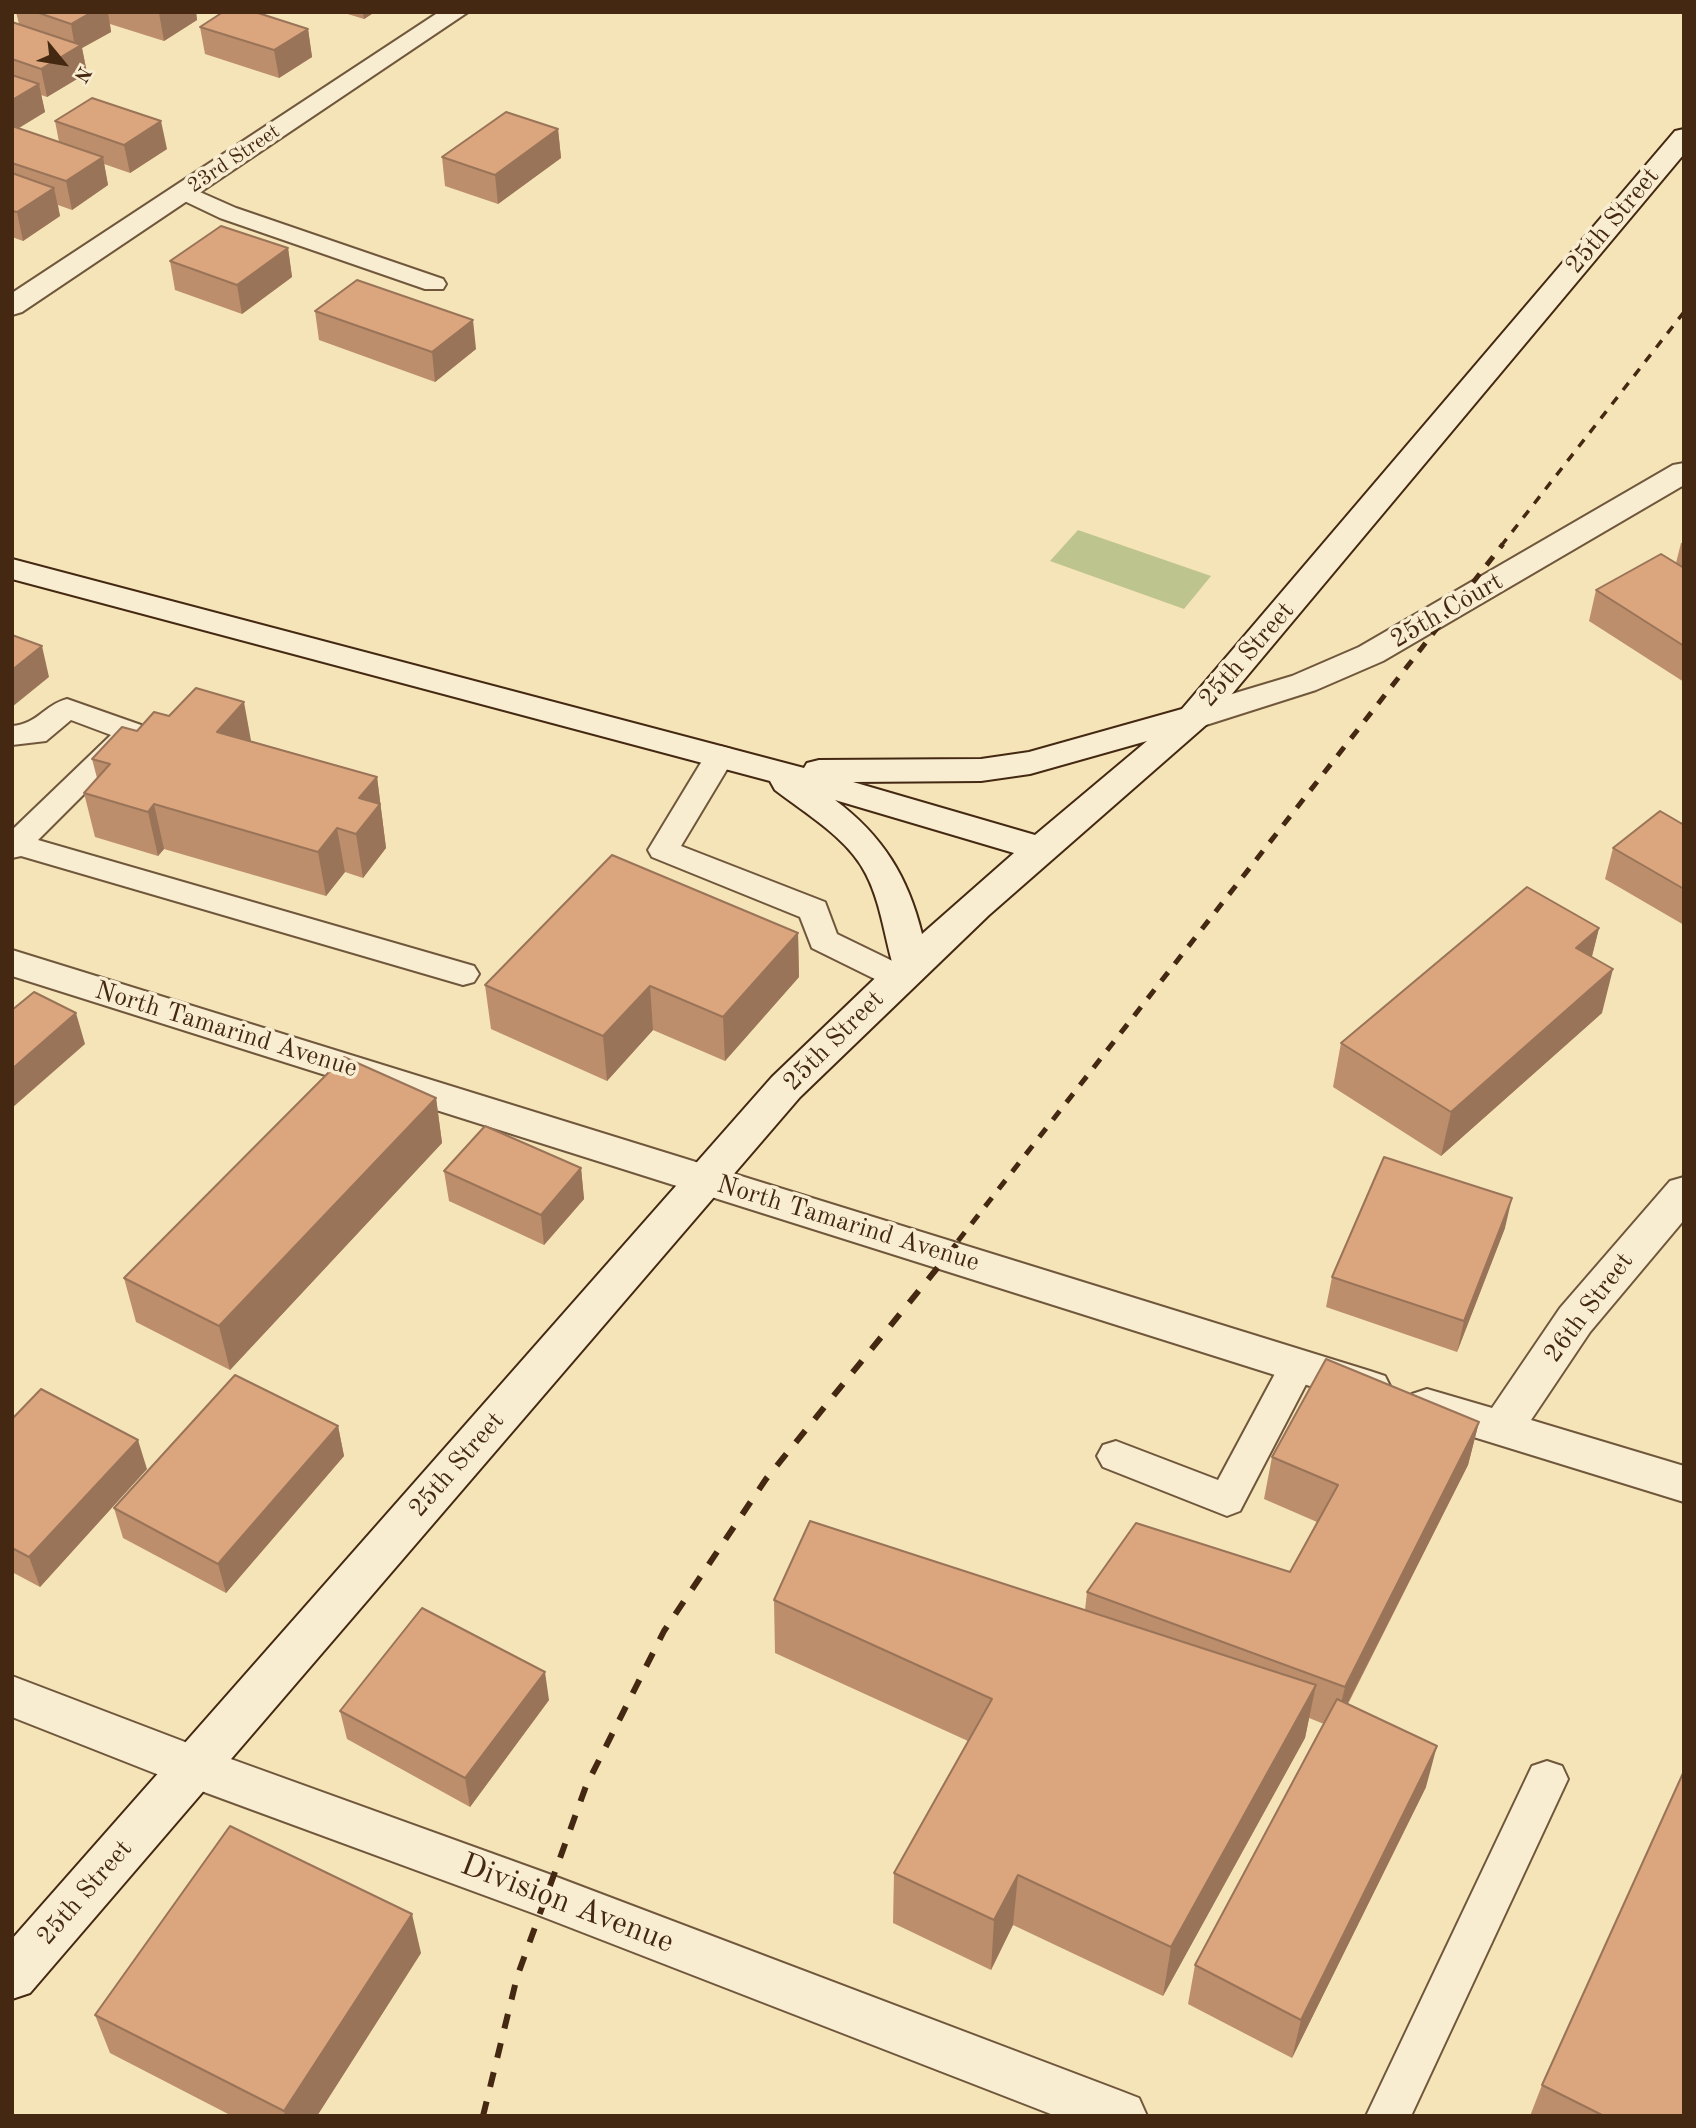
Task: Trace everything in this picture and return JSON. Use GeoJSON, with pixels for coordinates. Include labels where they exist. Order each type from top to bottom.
{"type":"FeatureCollection","features":[{"type":"Feature","properties":{"kind":"street","name":"23rd Street"},"geometry":{"type":"LineString","coordinates":[[12,306],[456,12]]}},
{"type":"Feature","properties":{"kind":"street","name":"25th Street"},"geometry":{"type":"LineString","coordinates":[[12,1976],[786,1087],[905,971],[1041,849],[1154,756],[1194,717],[1684,137]]}},
{"type":"Feature","properties":{"kind":"street","name":"25th Court"},"geometry":{"type":"LineString","coordinates":[[772,770],[938,773],[1030,763],[1304,683],[1371,654],[1684,472]]}},
{"type":"Feature","properties":{"kind":"street"},"geometry":{"type":"LineString","coordinates":[[12,569],[772,770],[1041,849]]}},
{"type":"Feature","properties":{"kind":"street"},"geometry":{"type":"LineString","coordinates":[[772,770],[857,836],[874,857],[894,901],[905,971]]}},
{"type":"Feature","properties":{"kind":"street","name":"North Tamarind Avenue"},"geometry":{"type":"LineString","coordinates":[[12,963],[1298,1366],[1684,1484]]}},
{"type":"Feature","properties":{"kind":"street","name":"26th Street"},"geometry":{"type":"LineString","coordinates":[[1502,1429],[1575,1321],[1684,1192]]}},
{"type":"Feature","properties":{"kind":"street","name":"Division Avenue"},"geometry":{"type":"LineString","coordinates":[[12,1696],[194,1767],[546,1895],[1121,2116]]}},
{"type":"Feature","properties":{"kind":"lane"},"geometry":{"type":"LineString","coordinates":[[184,192],[228,213],[434,284]]}},
{"type":"Feature","properties":{"kind":"lane"},"geometry":{"type":"LineString","coordinates":[[12,736],[36,734],[67,708],[131,732],[13,845]]}},
{"type":"Feature","properties":{"kind":"lane"},"geometry":{"type":"LineString","coordinates":[[720,757],[663,850],[814,910],[823,940],[905,971]]}},
{"type":"Feature","properties":{"kind":"lane"},"geometry":{"type":"LineString","coordinates":[[13,845],[463,974]]}},
{"type":"Feature","properties":{"kind":"lane"},"geometry":{"type":"LineString","coordinates":[[1116,1456],[1227,1500],[1298,1366]]}},
{"type":"Feature","properties":{"kind":"lane"},"geometry":{"type":"LineString","coordinates":[[1388,2116],[1547,1779]]}},
{"type":"Feature","properties":{"kind":"green space"},"geometry":{"type":"Polygon","coordinates":[[[1078,530],[1211,576],[1184,609],[1050,561],[1078,530]]]}},
{"type":"Feature","properties":{"kind":"building"},"geometry":{"type":"Polygon","coordinates":[[[36,12],[92,12],[71,24],[36,12]]]}},
{"type":"Feature","properties":{"kind":"building"},"geometry":{"type":"Polygon","coordinates":[[[223,12],[255,12],[308,29],[274,50],[200,27],[223,12]]]}},
{"type":"Feature","properties":{"kind":"building"},"geometry":{"type":"Polygon","coordinates":[[[12,22],[81,45],[41,69],[12,59],[12,22]]]}},
{"type":"Feature","properties":{"kind":"building"},"geometry":{"type":"Polygon","coordinates":[[[12,75],[39,84],[12,100],[12,75]]]}},
{"type":"Feature","properties":{"kind":"building"},"geometry":{"type":"Polygon","coordinates":[[[92,98],[161,121],[124,145],[55,121],[92,98]]]}},
{"type":"Feature","properties":{"kind":"building"},"geometry":{"type":"Polygon","coordinates":[[[506,112],[558,129],[495,175],[442,157],[506,112]]]}},
{"type":"Feature","properties":{"kind":"building"},"geometry":{"type":"Polygon","coordinates":[[[12,126],[103,157],[66,181],[12,163],[12,126]]]}},
{"type":"Feature","properties":{"kind":"building"},"geometry":{"type":"Polygon","coordinates":[[[12,173],[54,188],[17,212],[12,211],[12,173]]]}},
{"type":"Feature","properties":{"kind":"building"},"geometry":{"type":"Polygon","coordinates":[[[221,226],[288,248],[237,285],[170,261],[221,226]]]}},
{"type":"Feature","properties":{"kind":"building"},"geometry":{"type":"Polygon","coordinates":[[[357,280],[473,320],[432,352],[315,311],[357,280]]]}},
{"type":"Feature","properties":{"kind":"building"},"geometry":{"type":"Polygon","coordinates":[[[1661,554],[1684,568],[1684,646],[1596,590],[1661,554]]]}},
{"type":"Feature","properties":{"kind":"building"},"geometry":{"type":"Polygon","coordinates":[[[12,635],[42,646],[12,670],[12,635]]]}},
{"type":"Feature","properties":{"kind":"building"},"geometry":{"type":"Polygon","coordinates":[[[196,688],[244,702],[217,732],[377,777],[359,798],[380,804],[356,834],[337,828],[318,852],[154,804],[148,812],[84,793],[110,764],[92,759],[122,727],[137,731],[154,712],[169,716],[196,688]]]}},
{"type":"Feature","properties":{"kind":"building"},"geometry":{"type":"Polygon","coordinates":[[[1660,811],[1684,825],[1684,889],[1613,848],[1660,811]]]}},
{"type":"Feature","properties":{"kind":"building"},"geometry":{"type":"Polygon","coordinates":[[[612,855],[798,933],[723,1017],[650,986],[603,1036],[485,985],[612,855]]]}},
{"type":"Feature","properties":{"kind":"building"},"geometry":{"type":"Polygon","coordinates":[[[1527,887],[1599,928],[1576,948],[1613,969],[1451,1112],[1341,1043],[1527,887]]]}},
{"type":"Feature","properties":{"kind":"building"},"geometry":{"type":"Polygon","coordinates":[[[34,992],[76,1013],[12,1069],[12,1010],[34,992]]]}},
{"type":"Feature","properties":{"kind":"building"},"geometry":{"type":"Polygon","coordinates":[[[344,1057],[436,1098],[219,1326],[124,1278],[344,1057]]]}},
{"type":"Feature","properties":{"kind":"building"},"geometry":{"type":"Polygon","coordinates":[[[485,1126],[581,1168],[541,1215],[444,1171],[485,1126]]]}},
{"type":"Feature","properties":{"kind":"building"},"geometry":{"type":"Polygon","coordinates":[[[1384,1157],[1512,1198],[1464,1321],[1332,1277],[1384,1157]]]}},
{"type":"Feature","properties":{"kind":"building"},"geometry":{"type":"Polygon","coordinates":[[[1326,1359],[1479,1422],[1345,1687],[1087,1592],[1136,1523],[1290,1572],[1338,1485],[1272,1457],[1326,1359]]]}},
{"type":"Feature","properties":{"kind":"building"},"geometry":{"type":"Polygon","coordinates":[[[235,1375],[338,1426],[218,1564],[114,1508],[235,1375]]]}},
{"type":"Feature","properties":{"kind":"building"},"geometry":{"type":"Polygon","coordinates":[[[41,1389],[138,1440],[29,1557],[12,1548],[12,1419],[41,1389]]]}},
{"type":"Feature","properties":{"kind":"building"},"geometry":{"type":"Polygon","coordinates":[[[810,1521],[1316,1685],[1171,1947],[1018,1875],[994,1920],[894,1873],[992,1699],[774,1600],[810,1521]]]}},
{"type":"Feature","properties":{"kind":"building"},"geometry":{"type":"Polygon","coordinates":[[[422,1608],[545,1672],[465,1778],[340,1711],[422,1608]]]}},
{"type":"Feature","properties":{"kind":"building"},"geometry":{"type":"Polygon","coordinates":[[[1337,1699],[1437,1746],[1301,2020],[1195,1965],[1337,1699]]]}},
{"type":"Feature","properties":{"kind":"building"},"geometry":{"type":"Polygon","coordinates":[[[1684,1771],[1684,2116],[1604,2116],[1542,2085],[1684,1771]]]}},
{"type":"Feature","properties":{"kind":"building"},"geometry":{"type":"Polygon","coordinates":[[[230,1826],[412,1914],[284,2111],[95,2015],[230,1826]]]}},
{"type":"Feature","properties":{"kind":"railway"},"geometry":{"type":"LineString","coordinates":[[1501,546],[1684,312]]}},
{"type":"Feature","properties":{"kind":"railway"},"geometry":{"type":"LineString","coordinates":[[958,1241],[1503,544]]}},
{"type":"Feature","properties":{"kind":"railway"},"geometry":{"type":"LineString","coordinates":[[483,2116],[517,1977],[586,1786],[664,1631],[766,1479],[960,1240]]}}]}
